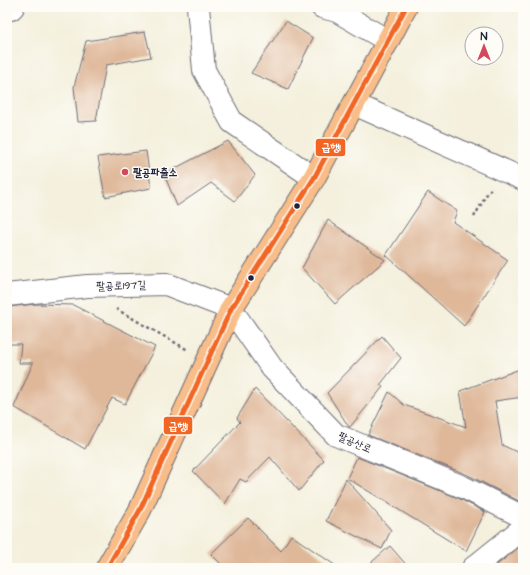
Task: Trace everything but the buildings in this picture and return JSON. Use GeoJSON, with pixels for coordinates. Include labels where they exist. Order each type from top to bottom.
{"type":"FeatureCollection","features":[{"type":"Feature","properties":{"kind":"main road"},"geometry":{"type":"LineString","coordinates":[[107,568],[140,510],[231,309],[314,178],[406,7]]}},
{"type":"Feature","properties":{"kind":"street"},"geometry":{"type":"LineString","coordinates":[[7,8],[11,9],[13,7]]}},
{"type":"Feature","properties":{"kind":"street"},"geometry":{"type":"LineString","coordinates":[[198,7],[204,70],[232,122],[314,178]]}},
{"type":"Feature","properties":{"kind":"street"},"geometry":{"type":"LineString","coordinates":[[322,7],[337,11],[388,41]]}},
{"type":"Feature","properties":{"kind":"street"},"geometry":{"type":"LineString","coordinates":[[354,104],[517,176]]}},
{"type":"Feature","properties":{"kind":"street","name":"팔공로197길"},"geometry":{"type":"LineString","coordinates":[[7,295],[87,286],[166,284],[231,309]]}},
{"type":"Feature","properties":{"kind":"street","name":"팔공산로"},"geometry":{"type":"LineString","coordinates":[[231,309],[272,368],[336,435],[463,488],[523,517]]}},
{"type":"Feature","properties":{"kind":"street"},"geometry":{"type":"LineString","coordinates":[[473,568],[523,528]]}},
{"type":"Feature","properties":{"kind":"path"},"geometry":{"type":"LineString","coordinates":[[474,218],[488,192],[517,176]]}},
{"type":"Feature","properties":{"kind":"path"},"geometry":{"type":"LineString","coordinates":[[111,307],[207,360]]}},
{"type":"Feature","properties":{"kind":"transit line","name":"급행1"},"geometry":{"type":"LineString","coordinates":[[107,568],[140,510],[231,309],[314,178],[406,7]]}},
{"type":"Feature","properties":{"kind":"place","name":"팔공파출소"},"geometry":{"type":"Point","coordinates":[125,172]}}]}
